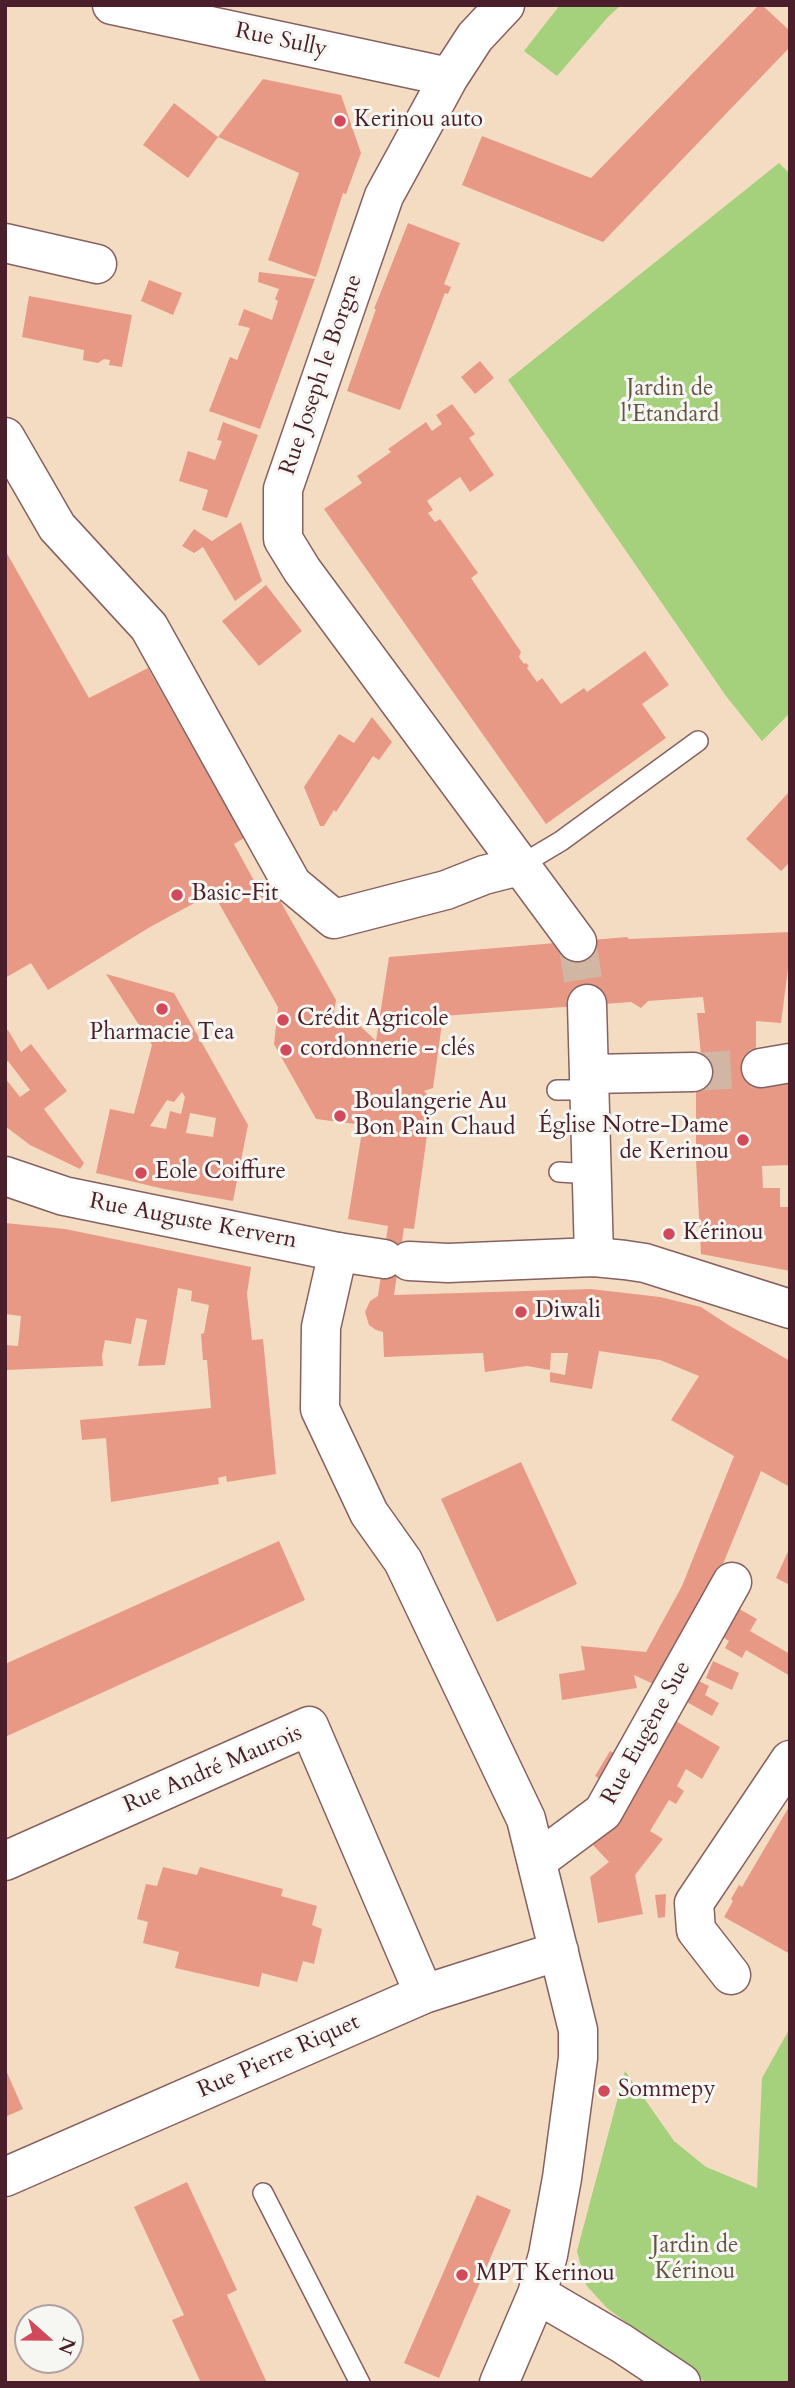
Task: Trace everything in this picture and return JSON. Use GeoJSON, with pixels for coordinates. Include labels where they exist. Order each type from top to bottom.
{"type":"FeatureCollection","features":[{"type":"Feature","properties":{"kind":"street","name":"Rue Sully"},"geometry":{"type":"LineString","coordinates":[[113,5],[449,77]]}},
{"type":"Feature","properties":{"kind":"street","name":"Rue Joseph le Borgne"},"geometry":{"type":"LineString","coordinates":[[505,5],[475,37],[449,77],[380,207],[283,489],[283,539],[302,570],[577,942]]}},
{"type":"Feature","properties":{"kind":"street"},"geometry":{"type":"LineString","coordinates":[[5,243],[97,264]]}},
{"type":"Feature","properties":{"kind":"street"},"geometry":{"type":"LineString","coordinates":[[5,437],[57,527],[149,627],[292,884],[334,919],[446,890],[484,875],[519,866]]}},
{"type":"Feature","properties":{"kind":"street"},"geometry":{"type":"LineString","coordinates":[[587,1004],[578,1085],[575,1173],[594,1257]]}},
{"type":"Feature","properties":{"kind":"street"},"geometry":{"type":"LineString","coordinates":[[578,1085],[693,1072]]}},
{"type":"Feature","properties":{"kind":"street","name":"Rue Auguste Kervern"},"geometry":{"type":"LineString","coordinates":[[7,1175],[64,1196],[338,1252],[396,1260],[448,1263],[594,1257],[645,1263],[790,1309]]}},
{"type":"Feature","properties":{"kind":"street"},"geometry":{"type":"LineString","coordinates":[[338,1252],[321,1328],[320,1409],[369,1513],[403,1561],[526,1819],[578,2030],[578,2058],[562,2178],[548,2255],[537,2294],[499,2383]]}},
{"type":"Feature","properties":{"kind":"street","name":"Rue Eugène Sue"},"geometry":{"type":"LineString","coordinates":[[537,1861],[603,1812],[732,1582]]}},
{"type":"Feature","properties":{"kind":"street","name":"Rue André Maurois"},"geometry":{"type":"LineString","coordinates":[[5,1861],[309,1726],[424,1994]]}},
{"type":"Feature","properties":{"kind":"street"},"geometry":{"type":"LineString","coordinates":[[731,1975],[696,1930],[694,1903],[790,1760]]}},
{"type":"Feature","properties":{"kind":"street","name":"Rue Pierre Riquet"},"geometry":{"type":"LineString","coordinates":[[5,2177],[424,1994],[559,1951]]}},
{"type":"Feature","properties":{"kind":"street"},"geometry":{"type":"LineString","coordinates":[[537,2294],[621,2343],[681,2383]]}},
{"type":"Feature","properties":{"kind":"lane"},"geometry":{"type":"LineString","coordinates":[[519,866],[561,841],[698,741]]}},
{"type":"Feature","properties":{"kind":"lane"},"geometry":{"type":"LineString","coordinates":[[263,2193],[360,2383]]}},
{"type":"Feature","properties":{"kind":"green space"},"geometry":{"type":"Polygon","coordinates":[[[560,5],[621,5],[557,76],[524,51],[560,5]]]}},
{"type":"Feature","properties":{"kind":"green space","name":"Jardin de l'Etandard"},"geometry":{"type":"Polygon","coordinates":[[[779,163],[790,174],[790,713],[762,741],[726,696],[508,380],[779,163]]]}},
{"type":"Feature","properties":{"kind":"green space","name":"Jardin de Kérinou"},"geometry":{"type":"Polygon","coordinates":[[[790,2028],[790,2383],[707,2383],[607,2308],[586,2285],[577,2251],[625,2071],[674,2141],[706,2167],[757,2188],[762,2078],[790,2028]]]}},
{"type":"Feature","properties":{"kind":"building"},"geometry":{"type":"Polygon","coordinates":[[[759,5],[790,31],[790,47],[603,242],[462,185],[482,136],[591,178],[759,5]]]}},
{"type":"Feature","properties":{"kind":"building"},"geometry":{"type":"Polygon","coordinates":[[[263,79],[341,95],[361,153],[346,194],[343,193],[316,277],[268,260],[299,173],[218,137],[263,79]]]}},
{"type":"Feature","properties":{"kind":"building"},"geometry":{"type":"Polygon","coordinates":[[[174,103],[218,137],[188,178],[143,145],[174,103]]]}},
{"type":"Feature","properties":{"kind":"building"},"geometry":{"type":"Polygon","coordinates":[[[408,223],[460,243],[444,284],[451,287],[448,294],[445,293],[400,410],[347,391],[374,309],[408,223]]]}},
{"type":"Feature","properties":{"kind":"building"},"geometry":{"type":"Polygon","coordinates":[[[259,272],[315,279],[260,429],[209,411],[230,357],[237,360],[250,328],[238,325],[244,309],[272,320],[279,289],[258,282],[259,272]]]}},
{"type":"Feature","properties":{"kind":"building"},"geometry":{"type":"Polygon","coordinates":[[[149,280],[182,293],[173,315],[141,301],[149,280]]]}},
{"type":"Feature","properties":{"kind":"building"},"geometry":{"type":"Polygon","coordinates":[[[29,296],[132,315],[122,367],[109,365],[110,360],[104,359],[98,363],[83,360],[84,350],[22,337],[29,296]]]}},
{"type":"Feature","properties":{"kind":"building"},"geometry":{"type":"Polygon","coordinates":[[[480,361],[494,378],[475,394],[461,377],[480,361]]]}},
{"type":"Feature","properties":{"kind":"building"},"geometry":{"type":"Polygon","coordinates":[[[452,404],[475,434],[469,438],[494,475],[470,492],[460,477],[427,501],[433,510],[428,513],[435,522],[440,519],[478,573],[471,578],[521,652],[519,657],[529,666],[527,668],[537,682],[542,678],[561,704],[584,688],[587,692],[645,651],[669,685],[642,704],[666,738],[546,824],[324,509],[362,483],[357,476],[391,452],[388,449],[426,422],[432,431],[442,424],[436,415],[452,404]]]}},
{"type":"Feature","properties":{"kind":"building"},"geometry":{"type":"Polygon","coordinates":[[[223,422],[258,435],[227,518],[202,510],[208,490],[179,481],[188,451],[215,460],[222,441],[217,440],[223,422]]]}},
{"type":"Feature","properties":{"kind":"building"},"geometry":{"type":"Polygon","coordinates":[[[241,522],[262,581],[235,601],[203,547],[194,553],[182,546],[194,529],[212,541],[241,522]]]}},
{"type":"Feature","properties":{"kind":"building"},"geometry":{"type":"Polygon","coordinates":[[[5,550],[89,698],[148,668],[244,838],[234,844],[258,888],[269,881],[336,1000],[333,1018],[355,1021],[376,1041],[389,957],[627,937],[790,932],[781,1023],[756,1021],[756,1048],[758,1083],[790,1082],[790,1165],[762,1166],[763,1188],[780,1188],[780,1207],[790,1207],[790,1271],[701,1254],[696,1160],[696,1087],[704,1087],[697,1013],[705,1013],[703,997],[648,1001],[641,1008],[631,1002],[443,1016],[433,1088],[424,1091],[432,1099],[414,1229],[404,1228],[394,1295],[591,1289],[660,1297],[701,1307],[790,1361],[790,1487],[761,1471],[712,1591],[662,1688],[634,1675],[637,1688],[562,1700],[559,1674],[585,1670],[581,1646],[646,1652],[682,1586],[734,1456],[671,1420],[699,1376],[660,1360],[599,1351],[592,1389],[550,1382],[550,1372],[565,1375],[568,1353],[551,1353],[550,1370],[527,1366],[485,1372],[483,1353],[384,1357],[383,1332],[369,1325],[365,1312],[370,1301],[378,1296],[388,1226],[348,1219],[363,1125],[316,1119],[274,1044],[278,1007],[213,893],[150,927],[48,990],[31,963],[5,978],[5,550]]]}},
{"type":"Feature","properties":{"kind":"building"},"geometry":{"type":"Polygon","coordinates":[[[266,585],[302,631],[259,666],[222,621],[266,585]]]}},
{"type":"Feature","properties":{"kind":"building"},"geometry":{"type":"Polygon","coordinates":[[[372,717],[392,742],[379,760],[373,756],[336,812],[334,810],[324,826],[320,826],[304,787],[339,734],[354,743],[372,717]]]}},
{"type":"Feature","properties":{"kind":"building"},"geometry":{"type":"Polygon","coordinates":[[[788,793],[790,862],[781,871],[746,839],[788,793]]]}},
{"type":"Feature","properties":{"kind":"building"},"geometry":{"type":"Polygon","coordinates":[[[106,974],[174,993],[248,1125],[233,1201],[96,1173],[110,1109],[134,1114],[152,1045],[106,974]],[[182,1092],[174,1102],[167,1100],[150,1126],[166,1129],[170,1111],[181,1114],[185,1097],[182,1092]],[[190,1113],[186,1133],[213,1137],[216,1118],[190,1113]]]}},
{"type":"Feature","properties":{"kind":"building"},"geometry":{"type":"Polygon","coordinates":[[[8,1030],[21,1052],[31,1044],[67,1091],[44,1109],[84,1163],[80,1169],[30,1145],[5,1126],[5,1078],[20,1097],[30,1090],[8,1061],[5,1063],[5,1031],[8,1030]]]}},
{"type":"Feature","properties":{"kind":"building"},"geometry":{"type":"Polygon","coordinates":[[[5,1223],[65,1229],[251,1267],[247,1294],[252,1340],[263,1339],[276,1474],[227,1482],[226,1476],[218,1478],[219,1484],[111,1502],[106,1438],[82,1440],[80,1420],[211,1408],[207,1360],[203,1360],[201,1334],[204,1333],[209,1305],[191,1301],[192,1291],[178,1288],[165,1365],[138,1366],[147,1320],[136,1318],[131,1344],[105,1340],[103,1366],[5,1370],[5,1345],[18,1346],[21,1316],[5,1314],[5,1223]]]}},
{"type":"Feature","properties":{"kind":"building"},"geometry":{"type":"Polygon","coordinates":[[[521,1462],[577,1584],[497,1622],[441,1499],[521,1462]]]}},
{"type":"Feature","properties":{"kind":"building"},"geometry":{"type":"Polygon","coordinates":[[[279,1541],[305,1600],[5,1737],[5,1664],[279,1541]]]}},
{"type":"Feature","properties":{"kind":"building"},"geometry":{"type":"Polygon","coordinates":[[[790,1547],[790,1585],[776,1578],[790,1547]]]}},
{"type":"Feature","properties":{"kind":"building"},"geometry":{"type":"Polygon","coordinates":[[[734,1606],[757,1619],[750,1631],[790,1654],[790,1676],[746,1650],[742,1658],[725,1648],[729,1641],[716,1633],[734,1606]]]}},
{"type":"Feature","properties":{"kind":"building"},"geometry":{"type":"Polygon","coordinates":[[[713,1661],[739,1673],[732,1690],[706,1678],[713,1661]]]}},
{"type":"Feature","properties":{"kind":"building"},"geometry":{"type":"Polygon","coordinates":[[[697,1680],[709,1686],[705,1695],[719,1703],[712,1716],[685,1701],[697,1680]]]}},
{"type":"Feature","properties":{"kind":"building"},"geometry":{"type":"Polygon","coordinates":[[[674,1720],[720,1747],[702,1779],[686,1769],[677,1786],[684,1791],[676,1804],[669,1800],[650,1831],[663,1839],[635,1875],[643,1914],[598,1923],[590,1877],[609,1862],[592,1844],[674,1720]]]}},
{"type":"Feature","properties":{"kind":"building"},"geometry":{"type":"Polygon","coordinates":[[[620,1742],[633,1750],[611,1786],[595,1776],[610,1751],[614,1753],[620,1742]]]}},
{"type":"Feature","properties":{"kind":"building"},"geometry":{"type":"Polygon","coordinates":[[[790,1805],[790,1954],[724,1917],[739,1885],[742,1887],[790,1805]]]}},
{"type":"Feature","properties":{"kind":"building"},"geometry":{"type":"Polygon","coordinates":[[[163,1867],[197,1875],[200,1867],[283,1889],[281,1896],[317,1906],[312,1925],[322,1929],[314,1964],[303,1961],[297,1982],[262,1973],[259,1987],[175,1968],[179,1952],[143,1943],[148,1922],[137,1919],[146,1884],[157,1886],[163,1867]]]}},
{"type":"Feature","properties":{"kind":"building"},"geometry":{"type":"Polygon","coordinates":[[[666,1894],[665,1917],[658,1918],[655,1895],[666,1894]]]}},
{"type":"Feature","properties":{"kind":"building"},"geometry":{"type":"Polygon","coordinates":[[[5,2068],[23,2109],[5,2117],[5,2068]]]}},
{"type":"Feature","properties":{"kind":"building"},"geometry":{"type":"Polygon","coordinates":[[[187,2182],[237,2290],[227,2295],[267,2383],[201,2383],[172,2320],[184,2315],[134,2207],[187,2182]]]}},
{"type":"Feature","properties":{"kind":"building","name":"MPT Kerinou"},"geometry":{"type":"Polygon","coordinates":[[[477,2195],[511,2210],[439,2378],[404,2363],[477,2195]]]}},
{"type":"Feature","properties":{"kind":"tunnel"},"geometry":{"type":"LineString","coordinates":[[577,942],[587,1004]]}},
{"type":"Feature","properties":{"kind":"tunnel"},"geometry":{"type":"LineString","coordinates":[[693,1072],[761,1068]]}},
{"type":"Feature","properties":{"kind":"place","name":"Kerinou auto"},"geometry":{"type":"Point","coordinates":[340,121]}},
{"type":"Feature","properties":{"kind":"place","name":"Basic-Fit"},"geometry":{"type":"Point","coordinates":[177,895]}},
{"type":"Feature","properties":{"kind":"place","name":"Pharmacie Tea"},"geometry":{"type":"Point","coordinates":[162,1009]}},
{"type":"Feature","properties":{"kind":"place","name":"Crédit Agricole"},"geometry":{"type":"Point","coordinates":[283,1020]}},
{"type":"Feature","properties":{"kind":"place","name":"cordonnerie - clés"},"geometry":{"type":"Point","coordinates":[286,1050]}},
{"type":"Feature","properties":{"kind":"place","name":"Boulangerie Au Bon Pain Chaud"},"geometry":{"type":"Point","coordinates":[340,1116]}},
{"type":"Feature","properties":{"kind":"place","name":"Église Notre-Dame de Kerinou"},"geometry":{"type":"Point","coordinates":[743,1140]}},
{"type":"Feature","properties":{"kind":"place","name":"Eole Coiffure"},"geometry":{"type":"Point","coordinates":[141,1173]}},
{"type":"Feature","properties":{"kind":"place","name":"Kérinou"},"geometry":{"type":"Point","coordinates":[669,1234]}},
{"type":"Feature","properties":{"kind":"place","name":"Diwali"},"geometry":{"type":"Point","coordinates":[521,1312]}},
{"type":"Feature","properties":{"kind":"place","name":"Sommepy"},"geometry":{"type":"Point","coordinates":[604,2091]}},
{"type":"Feature","properties":{"kind":"place","name":"MPT Kerinou"},"geometry":{"type":"Point","coordinates":[462,2275]}}]}
